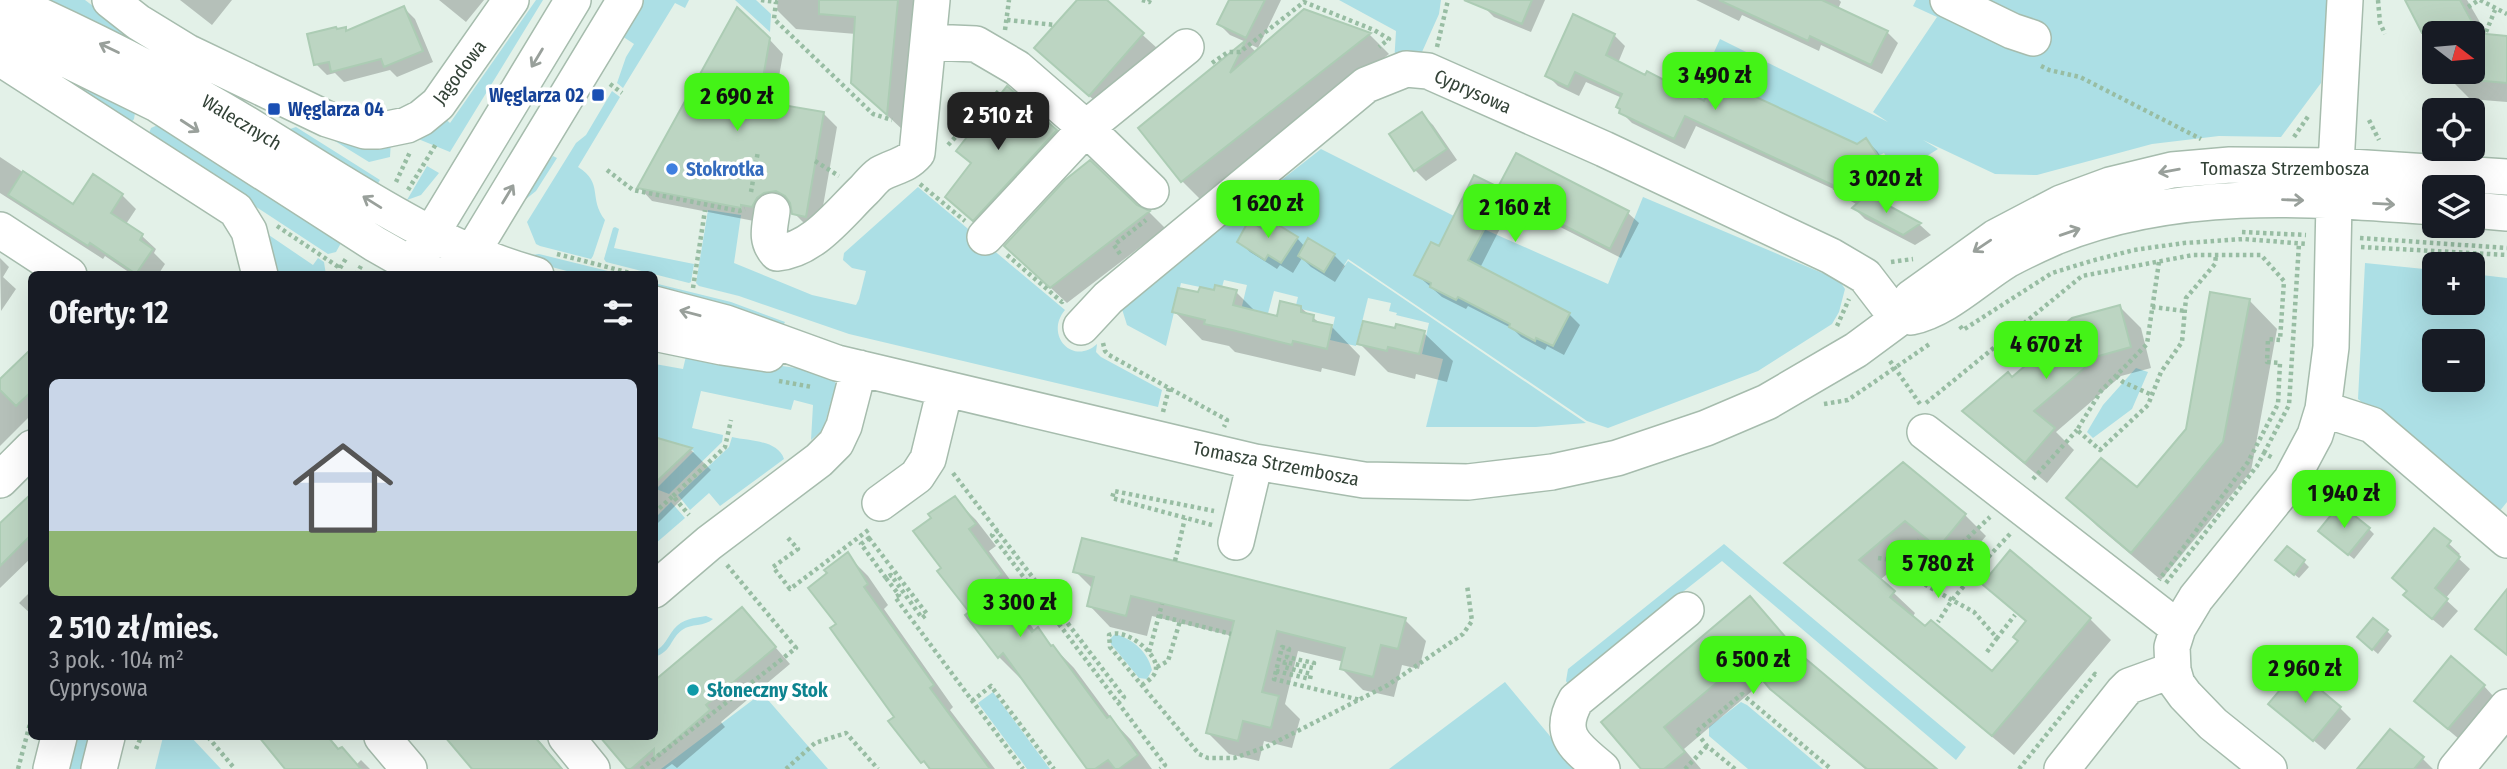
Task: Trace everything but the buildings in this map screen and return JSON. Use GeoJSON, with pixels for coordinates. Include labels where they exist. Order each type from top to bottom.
{"type":"FeatureCollection","features":[{"type":"Feature","properties":{"kind":"street","name":"Walecznych"},"geometry":{"type":"LineString","coordinates":[[6,0],[170,79],[380,207],[431,235],[465,263]]}},
{"type":"Feature","properties":{"kind":"street","name":"Walecznych"},"geometry":{"type":"LineString","coordinates":[[110,0],[138,22],[187,52],[327,119],[365,131],[394,128]]}},
{"type":"Feature","properties":{"kind":"street","name":"Jagodowa"},"geometry":{"type":"LineString","coordinates":[[394,128],[421,118],[438,104],[511,0]]}},
{"type":"Feature","properties":{"kind":"street"},"geometry":{"type":"LineString","coordinates":[[418,271],[431,235],[573,0]]}},
{"type":"Feature","properties":{"kind":"street"},"geometry":{"type":"LineString","coordinates":[[465,263],[625,0]]}},
{"type":"Feature","properties":{"kind":"street"},"geometry":{"type":"LineString","coordinates":[[757,205],[770,245],[777,253],[791,252],[806,244],[829,225],[879,175],[913,172],[917,153],[931,140],[928,42],[932,0]]}},
{"type":"Feature","properties":{"kind":"street"},"geometry":{"type":"LineString","coordinates":[[1948,0],[2012,31],[2033,38]]}},
{"type":"Feature","properties":{"kind":"street"},"geometry":{"type":"LineString","coordinates":[[2269,769],[2213,724],[2185,695],[2177,684],[2173,670],[2172,647],[2178,628],[2196,598],[2291,480],[2315,435],[2323,409],[2331,347],[2321,242],[2334,201],[2345,0]]}},
{"type":"Feature","properties":{"kind":"street","name":"Walecznych"},"geometry":{"type":"LineString","coordinates":[[0,27],[157,104],[418,271]]}},
{"type":"Feature","properties":{"kind":"street"},"geometry":{"type":"LineString","coordinates":[[928,42],[976,44],[1017,68],[1086,128],[1151,191]]}},
{"type":"Feature","properties":{"kind":"street"},"geometry":{"type":"LineString","coordinates":[[985,237],[1086,128],[1198,56]]}},
{"type":"Feature","properties":{"kind":"street"},"geometry":{"type":"LineString","coordinates":[[0,58],[236,210],[248,231],[259,271]]}},
{"type":"Feature","properties":{"kind":"street","name":"Cyprysowa"},"geometry":{"type":"LineString","coordinates":[[1086,318],[1366,85],[1406,69],[1429,71],[1812,246],[1861,272],[1898,319]]}},
{"type":"Feature","properties":{"kind":"street"},"geometry":{"type":"LineString","coordinates":[[131,143],[157,104]]}},
{"type":"Feature","properties":{"kind":"street","name":"Tomasza Strzembosza"},"geometry":{"type":"LineString","coordinates":[[658,334],[840,373],[945,389],[1255,462],[1343,478],[1404,482],[1488,480],[1573,468],[1663,443],[1730,419],[1767,402],[1856,350],[1898,319],[1911,298],[1922,270],[1996,237],[2077,196],[2110,185],[2194,167],[2249,164],[2335,166],[2507,177]]}},
{"type":"Feature","properties":{"kind":"street","name":"Tomasza Strzembosza"},"geometry":{"type":"LineString","coordinates":[[1898,319],[1930,313],[2008,260],[2053,238],[2117,218],[2169,206],[2211,201],[2334,201],[2422,206]]}},
{"type":"Feature","properties":{"kind":"street"},"geometry":{"type":"LineString","coordinates":[[2485,211],[2507,213]]}},
{"type":"Feature","properties":{"kind":"street"},"geometry":{"type":"LineString","coordinates":[[0,230],[63,271]]}},
{"type":"Feature","properties":{"kind":"street"},"geometry":{"type":"LineString","coordinates":[[465,263],[542,263]]}},
{"type":"Feature","properties":{"kind":"street"},"geometry":{"type":"LineString","coordinates":[[1869,280],[1922,270]]}},
{"type":"Feature","properties":{"kind":"street","name":"Tomasza Strzembosza"},"geometry":{"type":"LineString","coordinates":[[658,305],[726,323],[840,373]]}},
{"type":"Feature","properties":{"kind":"street"},"geometry":{"type":"LineString","coordinates":[[658,585],[699,529],[819,460],[836,443],[844,426],[840,373]]}},
{"type":"Feature","properties":{"kind":"street"},"geometry":{"type":"LineString","coordinates":[[880,512],[923,469],[928,459],[945,389]]}},
{"type":"Feature","properties":{"kind":"street"},"geometry":{"type":"LineString","coordinates":[[2323,409],[2373,427],[2507,540]]}},
{"type":"Feature","properties":{"kind":"street"},"geometry":{"type":"LineString","coordinates":[[1925,432],[2026,496],[2143,601],[2178,628]]}},
{"type":"Feature","properties":{"kind":"street"},"geometry":{"type":"LineString","coordinates":[[0,480],[28,452]]}},
{"type":"Feature","properties":{"kind":"street"},"geometry":{"type":"LineString","coordinates":[[1229,528],[1255,462]]}},
{"type":"Feature","properties":{"kind":"street"},"geometry":{"type":"LineString","coordinates":[[1602,769],[1574,744],[1566,729],[1568,714],[1576,700],[1686,610]]}},
{"type":"Feature","properties":{"kind":"street"},"geometry":{"type":"LineString","coordinates":[[2062,769],[2129,686],[2173,670]]}},
{"type":"Feature","properties":{"kind":"street"},"geometry":{"type":"LineString","coordinates":[[2456,769],[2507,707]]}},
{"type":"Feature","properties":{"kind":"street"},"geometry":{"type":"LineString","coordinates":[[51,769],[58,740]]}},
{"type":"Feature","properties":{"kind":"street"},"geometry":{"type":"LineString","coordinates":[[99,769],[106,740]]}},
{"type":"Feature","properties":{"kind":"street"},"geometry":{"type":"LineString","coordinates":[[385,740],[409,769]]}},
{"type":"Feature","properties":{"kind":"street"},"geometry":{"type":"LineString","coordinates":[[568,740],[592,769]]}},
{"type":"Feature","properties":{"kind":"path"},"geometry":{"type":"LineString","coordinates":[[761,0],[776,2],[774,19],[873,114],[905,126],[931,140],[1005,85]]}},
{"type":"Feature","properties":{"kind":"path"},"geometry":{"type":"LineString","coordinates":[[1005,41],[1009,0]]}},
{"type":"Feature","properties":{"kind":"path"},"geometry":{"type":"LineString","coordinates":[[1142,0],[1150,0]]}},
{"type":"Feature","properties":{"kind":"path"},"geometry":{"type":"LineString","coordinates":[[1429,71],[1436,53],[1448,0]]}},
{"type":"Feature","properties":{"kind":"path"},"geometry":{"type":"LineString","coordinates":[[2378,0],[2380,23],[2385,34]]}},
{"type":"Feature","properties":{"kind":"path"},"geometry":{"type":"LineString","coordinates":[[2468,7],[2480,0],[2507,14]]}},
{"type":"Feature","properties":{"kind":"path"},"geometry":{"type":"LineString","coordinates":[[1223,56],[1191,46],[1198,56],[1223,56],[1240,52],[1304,2],[1374,30],[1389,39],[1370,54]]}},
{"type":"Feature","properties":{"kind":"path"},"geometry":{"type":"LineString","coordinates":[[2486,32],[2496,10]]}},
{"type":"Feature","properties":{"kind":"path"},"geometry":{"type":"LineString","coordinates":[[1007,20],[1055,25]]}},
{"type":"Feature","properties":{"kind":"path"},"geometry":{"type":"LineString","coordinates":[[2080,77],[2202,139]]}},
{"type":"Feature","properties":{"kind":"path"},"geometry":{"type":"LineString","coordinates":[[610,84],[622,93]]}},
{"type":"Feature","properties":{"kind":"path"},"geometry":{"type":"LineString","coordinates":[[607,170],[633,190],[739,211],[757,205],[758,151]]}},
{"type":"Feature","properties":{"kind":"path"},"geometry":{"type":"LineString","coordinates":[[913,172],[1062,302],[1086,318],[1110,355],[1227,420]]}},
{"type":"Feature","properties":{"kind":"path"},"geometry":{"type":"LineString","coordinates":[[1122,256],[1114,245],[1162,208],[1151,191]]}},
{"type":"Feature","properties":{"kind":"path"},"geometry":{"type":"LineString","coordinates":[[694,282],[698,234],[705,210]]}},
{"type":"Feature","properties":{"kind":"path"},"geometry":{"type":"LineString","coordinates":[[2233,232],[2321,242],[2507,255]]}},
{"type":"Feature","properties":{"kind":"path"},"geometry":{"type":"LineString","coordinates":[[1963,330],[2052,273],[2134,250],[2244,239],[2507,248]]}},
{"type":"Feature","properties":{"kind":"path"},"geometry":{"type":"LineString","coordinates":[[2108,249],[2141,242]]}},
{"type":"Feature","properties":{"kind":"path"},"geometry":{"type":"LineString","coordinates":[[2264,453],[2289,405],[2321,242]]}},
{"type":"Feature","properties":{"kind":"path"},"geometry":{"type":"LineString","coordinates":[[1112,264],[1132,248]]}},
{"type":"Feature","properties":{"kind":"path"},"geometry":{"type":"LineString","coordinates":[[1890,361],[1922,406],[2082,276],[2193,255],[2261,255],[2284,281],[2280,340],[2268,339],[2267,351],[2267,362],[2280,363],[2278,404],[2248,462],[2143,601]]}},
{"type":"Feature","properties":{"kind":"path"},"geometry":{"type":"LineString","coordinates":[[2077,430],[2100,450],[2148,405],[2161,372],[2182,342],[2186,298],[2215,264],[2216,255]]}},
{"type":"Feature","properties":{"kind":"path"},"geometry":{"type":"LineString","coordinates":[[1830,331],[1839,325],[1849,298],[1885,262],[1900,262],[1922,270]]}},
{"type":"Feature","properties":{"kind":"path"},"geometry":{"type":"LineString","coordinates":[[1938,622],[1952,600],[1991,554],[2026,496],[2077,430],[2101,391],[2147,344],[2159,262]]}},
{"type":"Feature","properties":{"kind":"path"},"geometry":{"type":"LineString","coordinates":[[542,263],[606,271]]}},
{"type":"Feature","properties":{"kind":"path"},"geometry":{"type":"LineString","coordinates":[[2152,307],[2185,311]]}},
{"type":"Feature","properties":{"kind":"path"},"geometry":{"type":"LineString","coordinates":[[1948,331],[1969,317]]}},
{"type":"Feature","properties":{"kind":"path"},"geometry":{"type":"LineString","coordinates":[[1826,404],[1848,400],[1937,339]]}},
{"type":"Feature","properties":{"kind":"path"},"geometry":{"type":"LineString","coordinates":[[775,380],[840,373]]}},
{"type":"Feature","properties":{"kind":"path"},"geometry":{"type":"LineString","coordinates":[[2116,376],[2152,395]]}},
{"type":"Feature","properties":{"kind":"path"},"geometry":{"type":"LineString","coordinates":[[1162,416],[1169,388]]}},
{"type":"Feature","properties":{"kind":"path"},"geometry":{"type":"LineString","coordinates":[[658,509],[724,447],[731,420]]}},
{"type":"Feature","properties":{"kind":"path"},"geometry":{"type":"LineString","coordinates":[[965,488],[1124,698],[1119,702]]}},
{"type":"Feature","properties":{"kind":"path"},"geometry":{"type":"LineString","coordinates":[[1114,491],[1229,528],[1112,498],[1114,491]]}},
{"type":"Feature","properties":{"kind":"path"},"geometry":{"type":"LineString","coordinates":[[641,769],[796,648],[673,496]]}},
{"type":"Feature","properties":{"kind":"path"},"geometry":{"type":"LineString","coordinates":[[1926,585],[1946,558],[2026,496]]}},
{"type":"Feature","properties":{"kind":"path"},"geometry":{"type":"LineString","coordinates":[[788,538],[797,549],[773,568],[790,589],[880,512]]}},
{"type":"Feature","properties":{"kind":"path"},"geometry":{"type":"LineString","coordinates":[[1175,561],[1185,518]]}},
{"type":"Feature","properties":{"kind":"path"},"geometry":{"type":"LineString","coordinates":[[998,530],[992,535],[1165,765],[1160,769]]}},
{"type":"Feature","properties":{"kind":"path"},"geometry":{"type":"LineString","coordinates":[[886,578],[891,575],[922,618],[926,614],[869,538],[861,544],[898,595],[895,597],[1023,769]]}},
{"type":"Feature","properties":{"kind":"path"},"geometry":{"type":"LineString","coordinates":[[1900,561],[1919,540]]}},
{"type":"Feature","properties":{"kind":"path"},"geometry":{"type":"LineString","coordinates":[[1878,558],[1900,561],[1926,585],[1973,612],[1997,638]]}},
{"type":"Feature","properties":{"kind":"path"},"geometry":{"type":"LineString","coordinates":[[1157,667],[1150,652],[1125,634],[1119,632],[1109,635],[1110,647],[1199,754],[1216,759],[1234,758],[1266,747],[1361,700],[1463,634],[1472,621],[1467,585]]}},
{"type":"Feature","properties":{"kind":"path"},"geometry":{"type":"LineString","coordinates":[[1150,652],[1162,604]]}},
{"type":"Feature","properties":{"kind":"path"},"geometry":{"type":"LineString","coordinates":[[1987,652],[2015,615]]}},
{"type":"Feature","properties":{"kind":"path"},"geometry":{"type":"LineString","coordinates":[[1159,616],[1231,634]]}},
{"type":"Feature","properties":{"kind":"path"},"geometry":{"type":"LineString","coordinates":[[1059,622],[1064,618]]}},
{"type":"Feature","properties":{"kind":"path"},"geometry":{"type":"LineString","coordinates":[[1142,685],[1154,675],[1157,667],[1168,661],[1180,621]]}},
{"type":"Feature","properties":{"kind":"path"},"geometry":{"type":"LineString","coordinates":[[1276,671],[1310,679],[1311,674],[1284,667],[1285,662],[1313,668],[1314,663],[1287,657],[1289,649],[1282,647],[1276,671],[1274,679],[1361,700]]}},
{"type":"Feature","properties":{"kind":"path"},"geometry":{"type":"LineString","coordinates":[[972,701],[991,686],[1054,769]]}},
{"type":"Feature","properties":{"kind":"path"},"geometry":{"type":"LineString","coordinates":[[1735,769],[1707,746],[1696,732],[1741,694],[1831,769]]}},
{"type":"Feature","properties":{"kind":"path"},"geometry":{"type":"LineString","coordinates":[[18,769],[28,731]]}},
{"type":"Feature","properties":{"kind":"path"},"geometry":{"type":"LineString","coordinates":[[786,769],[814,743],[846,733],[878,769]]}},
{"type":"Feature","properties":{"kind":"path"},"geometry":{"type":"LineString","coordinates":[[211,740],[235,769]]}},
{"type":"Feature","properties":{"kind":"path"},"geometry":{"type":"LineString","coordinates":[[1685,769],[1707,746]]}},
{"type":"Feature","properties":{"kind":"shaded area"},"geometry":{"type":"Polygon","coordinates":[[[35,0],[85,0],[145,45],[193,74],[35,0]]]}},
{"type":"Feature","properties":{"kind":"shaded area"},"geometry":{"type":"Polygon","coordinates":[[[536,0],[543,0],[450,152],[406,134],[441,115],[450,123],[536,0]]]}},
{"type":"Feature","properties":{"kind":"shaded area"},"geometry":{"type":"Polygon","coordinates":[[[640,0],[689,0],[685,8],[675,3],[623,88],[617,83],[626,57],[634,44],[622,36],[640,0]]]}},
{"type":"Feature","properties":{"kind":"shaded area"},"geometry":{"type":"Polygon","coordinates":[[[735,0],[756,0],[771,14],[770,32],[735,0]]]}},
{"type":"Feature","properties":{"kind":"shaded area"},"geometry":{"type":"Polygon","coordinates":[[[1339,0],[1441,0],[1439,14],[1422,52],[1394,64],[1396,31],[1339,0]]]}},
{"type":"Feature","properties":{"kind":"shaded area"},"geometry":{"type":"Polygon","coordinates":[[[1916,0],[2328,0],[2321,83],[2281,137],[2219,136],[2152,144],[2037,175],[1995,174],[1923,140],[1938,149],[1867,194],[1857,190],[1892,166],[1884,153],[1878,156],[1716,78],[1695,121],[1685,116],[1720,39],[1888,122],[1873,112],[1937,17],[1913,6],[1916,0]]]}},
{"type":"Feature","properties":{"kind":"shaded area"},"geometry":{"type":"Polygon","coordinates":[[[2,37],[136,107],[134,119],[130,124],[2,37]]]}},
{"type":"Feature","properties":{"kind":"shaded area"},"geometry":{"type":"Polygon","coordinates":[[[612,91],[620,97],[578,167],[591,179],[597,205],[605,220],[593,256],[591,259],[540,246],[536,244],[527,222],[576,143],[586,135],[612,91]]]}},
{"type":"Feature","properties":{"kind":"shaded area"},"geometry":{"type":"Polygon","coordinates":[[[304,122],[391,140],[390,157],[369,162],[304,122]]]}},
{"type":"Feature","properties":{"kind":"shaded area"},"geometry":{"type":"Polygon","coordinates":[[[160,124],[171,127],[237,177],[341,243],[336,252],[328,254],[148,136],[151,128],[160,124]]]}},
{"type":"Feature","properties":{"kind":"shaded area"},"geometry":{"type":"Polygon","coordinates":[[[296,127],[380,180],[372,193],[290,129],[296,127]]]}},
{"type":"Feature","properties":{"kind":"shaded area"},"geometry":{"type":"Polygon","coordinates":[[[1321,149],[1452,215],[1608,284],[1643,197],[1839,280],[1845,289],[1839,312],[1832,324],[1758,371],[1608,428],[1587,421],[1348,259],[1340,272],[1348,261],[1586,423],[1536,427],[1426,427],[1443,359],[1422,354],[1429,323],[1396,315],[1397,313],[1389,311],[1391,303],[1368,298],[1356,346],[1330,340],[1335,317],[1301,309],[1301,306],[1296,305],[1298,297],[1274,291],[1263,332],[1237,327],[1247,285],[1224,280],[1222,287],[1215,285],[1214,290],[1181,283],[1166,346],[1127,325],[1121,306],[1321,149]]]}},
{"type":"Feature","properties":{"kind":"shaded area"},"geometry":{"type":"Polygon","coordinates":[[[553,156],[557,158],[536,191],[526,199],[523,196],[553,156]]]}},
{"type":"Feature","properties":{"kind":"shaded area"},"geometry":{"type":"Polygon","coordinates":[[[427,166],[439,173],[421,195],[407,200],[427,166]]]}},
{"type":"Feature","properties":{"kind":"shaded area"},"geometry":{"type":"Polygon","coordinates":[[[918,187],[1065,310],[1059,320],[1058,329],[1064,345],[1079,351],[1088,350],[1097,344],[1096,352],[1101,357],[1162,390],[1158,407],[849,334],[696,283],[708,210],[741,215],[734,263],[812,295],[856,305],[866,271],[852,268],[843,260],[844,253],[918,187]]]}},
{"type":"Feature","properties":{"kind":"shaded area"},"geometry":{"type":"Polygon","coordinates":[[[245,209],[264,221],[260,229],[313,265],[318,258],[324,262],[325,271],[266,271],[245,209]]]}},
{"type":"Feature","properties":{"kind":"shaded area"},"geometry":{"type":"Polygon","coordinates":[[[613,228],[619,229],[614,248],[694,264],[691,282],[658,275],[658,271],[642,271],[606,262],[604,259],[613,228]]]}},
{"type":"Feature","properties":{"kind":"shaded area"},"geometry":{"type":"Polygon","coordinates":[[[539,254],[608,271],[567,271],[529,261],[532,255],[539,254]]]}},
{"type":"Feature","properties":{"kind":"shaded area"},"geometry":{"type":"Polygon","coordinates":[[[2365,263],[2422,269],[2422,315],[2485,315],[2485,275],[2507,278],[2507,502],[2494,518],[2358,399],[2365,263]]]}},
{"type":"Feature","properties":{"kind":"shaded area"},"geometry":{"type":"Polygon","coordinates":[[[658,284],[731,302],[785,322],[783,326],[886,362],[658,294],[658,284]]]}},
{"type":"Feature","properties":{"kind":"shaded area"},"geometry":{"type":"Polygon","coordinates":[[[686,356],[728,358],[823,372],[833,378],[841,394],[833,395],[823,430],[811,440],[813,405],[794,400],[791,410],[701,391],[692,428],[723,435],[722,442],[669,494],[658,490],[658,487],[694,451],[658,439],[658,365],[683,369],[686,356]]]}},
{"type":"Feature","properties":{"kind":"shaded area"},"geometry":{"type":"Polygon","coordinates":[[[2136,368],[2148,372],[2132,409],[2093,438],[2087,432],[2103,405],[2136,368]]]}},
{"type":"Feature","properties":{"kind":"shaded area"},"geometry":{"type":"Polygon","coordinates":[[[732,437],[769,445],[776,448],[784,459],[720,506],[709,493],[690,510],[678,495],[729,447],[732,437]]]}},
{"type":"Feature","properties":{"kind":"shaded area"},"geometry":{"type":"Polygon","coordinates":[[[671,502],[685,518],[658,541],[658,515],[671,502]]]}},
{"type":"Feature","properties":{"kind":"shaded area"},"geometry":{"type":"Polygon","coordinates":[[[1724,544],[1966,747],[1956,760],[1722,561],[1570,681],[1569,686],[1566,681],[1568,669],[1724,544]]]}},
{"type":"Feature","properties":{"kind":"shaded area"},"geometry":{"type":"Polygon","coordinates":[[[706,616],[713,619],[682,630],[665,652],[658,656],[658,649],[674,629],[688,620],[706,616]]]}},
{"type":"Feature","properties":{"kind":"shaded area"},"geometry":{"type":"Polygon","coordinates":[[[1115,634],[1128,639],[1143,652],[1152,670],[1147,679],[1139,678],[1111,644],[1110,639],[1115,634]]]}},
{"type":"Feature","properties":{"kind":"shaded area"},"geometry":{"type":"Polygon","coordinates":[[[1505,682],[1559,747],[1584,769],[1389,769],[1505,682]]]}},
{"type":"Feature","properties":{"kind":"shaded area"},"geometry":{"type":"Polygon","coordinates":[[[993,692],[1050,769],[1027,769],[978,703],[993,692]]]}},
{"type":"Feature","properties":{"kind":"shaded area"},"geometry":{"type":"Polygon","coordinates":[[[762,693],[828,769],[661,769],[762,693]]]}},
{"type":"Feature","properties":{"kind":"shaded area"},"geometry":{"type":"Polygon","coordinates":[[[1741,702],[1823,769],[1748,769],[1709,736],[1709,727],[1741,702]]]}},
{"type":"Feature","properties":{"kind":"shaded area"},"geometry":{"type":"Polygon","coordinates":[[[71,740],[95,740],[88,769],[64,769],[71,740]]]}},
{"type":"Feature","properties":{"kind":"shaded area"},"geometry":{"type":"Polygon","coordinates":[[[162,740],[194,740],[221,769],[155,769],[162,740]]]}},
{"type":"Feature","properties":{"kind":"place","name":"Węglarza 02"},"geometry":{"type":"Point","coordinates":[598,95]}},
{"type":"Feature","properties":{"kind":"place","name":"Węglarza 04"},"geometry":{"type":"Point","coordinates":[274,109]}},
{"type":"Feature","properties":{"kind":"place","name":"Stokrotka"},"geometry":{"type":"Point","coordinates":[672,169]}},
{"type":"Feature","properties":{"kind":"place","name":"Słoneczny Stok"},"geometry":{"type":"Point","coordinates":[693,690]}}]}
